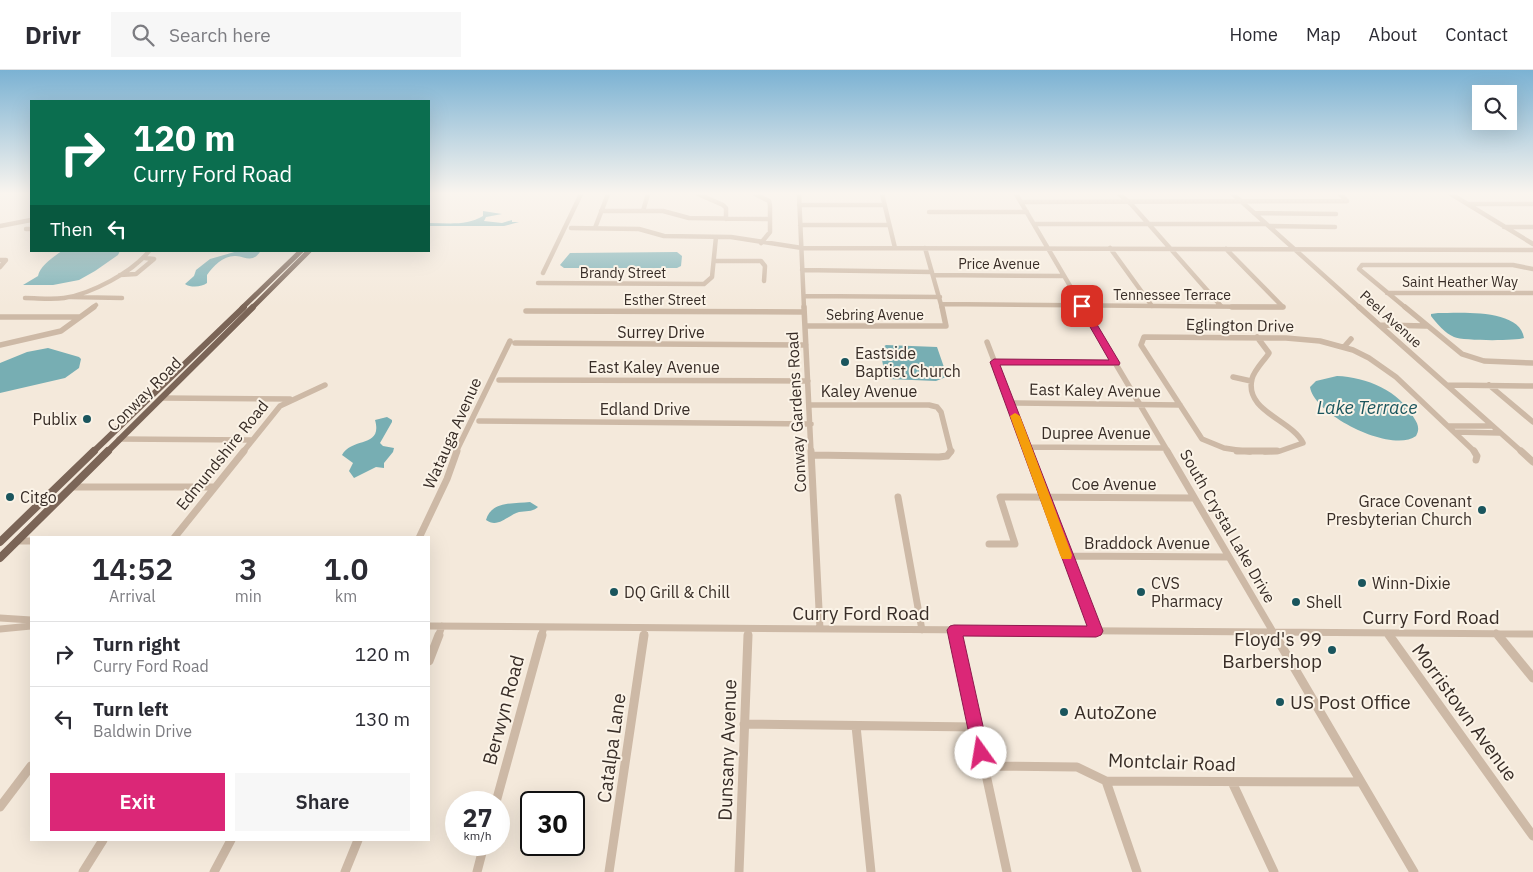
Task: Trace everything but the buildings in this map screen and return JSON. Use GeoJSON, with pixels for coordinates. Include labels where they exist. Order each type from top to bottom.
{"type":"FeatureCollection","features":[{"type":"Feature","properties":{"kind":"main road","name":"Conway Road"},"geometry":{"type":"LineString","coordinates":[[0,542],[300,252]]}},
{"type":"Feature","properties":{"kind":"main road","name":"Conway Road"},"geometry":{"type":"LineString","coordinates":[[0,558],[308,252]]}},
{"type":"Feature","properties":{"kind":"main road"},"geometry":{"type":"LineString","coordinates":[[184,375],[192,357]]}},
{"type":"Feature","properties":{"kind":"main road"},"geometry":{"type":"LineString","coordinates":[[119,439],[119,433],[123,424]]}},
{"type":"Feature","properties":{"kind":"main road"},"geometry":{"type":"LineString","coordinates":[[93,464],[106,448],[107,440]]}},
{"type":"Feature","properties":{"kind":"street"},"geometry":{"type":"LineString","coordinates":[[543,273],[563,231]]}},
{"type":"Feature","properties":{"kind":"street"},"geometry":{"type":"LineString","coordinates":[[647,231],[671,237],[731,237],[802,248],[1533,250]]}},
{"type":"Feature","properties":{"kind":"street"},"geometry":{"type":"LineString","coordinates":[[761,243],[770,231]]}},
{"type":"Feature","properties":{"kind":"street","name":"Conway Gardens Road"},"geometry":{"type":"LineString","coordinates":[[801,231],[820,629]]}},
{"type":"Feature","properties":{"kind":"street"},"geometry":{"type":"LineString","coordinates":[[891,231],[895,248]]}},
{"type":"Feature","properties":{"kind":"street","name":"South Crystal Lake Drive"},"geometry":{"type":"LineString","coordinates":[[1038,231],[1414,872]]}},
{"type":"Feature","properties":{"kind":"street"},"geometry":{"type":"LineString","coordinates":[[1155,231],[1221,306]]}},
{"type":"Feature","properties":{"kind":"street","name":"Peel Avenue"},"geometry":{"type":"LineString","coordinates":[[1275,231],[1533,462]]}},
{"type":"Feature","properties":{"kind":"street"},"geometry":{"type":"LineString","coordinates":[[1512,231],[1533,244]]}},
{"type":"Feature","properties":{"kind":"street"},"geometry":{"type":"LineString","coordinates":[[716,237],[714,261],[761,261],[765,266],[764,281]]}},
{"type":"Feature","properties":{"kind":"street"},"geometry":{"type":"LineString","coordinates":[[925,248],[941,304]]}},
{"type":"Feature","properties":{"kind":"street"},"geometry":{"type":"LineString","coordinates":[[1110,248],[1152,306]]}},
{"type":"Feature","properties":{"kind":"street","name":"Tennessee Terrace"},"geometry":{"type":"LineString","coordinates":[[941,304],[1283,307],[1226,249]]}},
{"type":"Feature","properties":{"kind":"street"},"geometry":{"type":"LineString","coordinates":[[67,297],[119,275],[145,258],[148,252]]}},
{"type":"Feature","properties":{"kind":"street"},"geometry":{"type":"LineString","coordinates":[[119,275],[136,274],[154,259],[145,258]]}},
{"type":"Feature","properties":{"kind":"street"},"geometry":{"type":"LineString","coordinates":[[0,260],[6,260],[6,262],[0,267]]}},
{"type":"Feature","properties":{"kind":"street","name":"Brandy Street"},"geometry":{"type":"LineString","coordinates":[[538,283],[699,284],[708,282],[712,277],[714,261]]}},
{"type":"Feature","properties":{"kind":"street"},"geometry":{"type":"LineString","coordinates":[[1533,269],[1519,266],[1458,264],[1371,264],[1360,267],[1363,274],[1457,352],[1469,357],[1492,362],[1533,363]]}},
{"type":"Feature","properties":{"kind":"street","name":"Price Avenue"},"geometry":{"type":"LineString","coordinates":[[802,270],[1064,276]]}},
{"type":"Feature","properties":{"kind":"street","name":"Saint Heather Way"},"geometry":{"type":"LineString","coordinates":[[1386,293],[1533,293]]}},
{"type":"Feature","properties":{"kind":"street"},"geometry":{"type":"LineString","coordinates":[[804,296],[940,297]]}},
{"type":"Feature","properties":{"kind":"street"},"geometry":{"type":"LineString","coordinates":[[25,298],[122,298]]}},
{"type":"Feature","properties":{"kind":"street"},"geometry":{"type":"LineString","coordinates":[[0,345],[64,329],[96,304]]}},
{"type":"Feature","properties":{"kind":"street","name":"Sebring Avenue"},"geometry":{"type":"LineString","coordinates":[[805,326],[946,326],[941,304]]}},
{"type":"Feature","properties":{"kind":"street","name":"Esther Street"},"geometry":{"type":"LineString","coordinates":[[526,311],[804,312]]}},
{"type":"Feature","properties":{"kind":"street"},"geometry":{"type":"LineString","coordinates":[[0,317],[80,317]]}},
{"type":"Feature","properties":{"kind":"street"},"geometry":{"type":"LineString","coordinates":[[230,320],[240,320]]}},
{"type":"Feature","properties":{"kind":"street"},"geometry":{"type":"LineString","coordinates":[[1380,325],[1426,326]]}},
{"type":"Feature","properties":{"kind":"street","name":"Eglington Drive"},"geometry":{"type":"LineString","coordinates":[[1180,405],[1141,345],[1144,338],[1151,336],[1304,339],[1344,347],[1368,358],[1391,373],[1474,451],[1478,456],[1476,460]]}},
{"type":"Feature","properties":{"kind":"street"},"geometry":{"type":"LineString","coordinates":[[1180,405],[1202,439],[1217,447],[1228,450],[1270,451],[1297,446],[1303,443],[1303,439],[1279,422],[1258,402],[1252,392],[1251,381],[1269,353],[1257,337]]}},
{"type":"Feature","properties":{"kind":"street"},"geometry":{"type":"LineString","coordinates":[[1344,347],[1351,339]]}},
{"type":"Feature","properties":{"kind":"street","name":"Surrey Drive"},"geometry":{"type":"LineString","coordinates":[[513,342],[806,345]]}},
{"type":"Feature","properties":{"kind":"street","name":"Watauga Avenue"},"geometry":{"type":"LineString","coordinates":[[420,536],[447,479],[455,455],[513,342]]}},
{"type":"Feature","properties":{"kind":"street"},"geometry":{"type":"LineString","coordinates":[[987,342],[1046,497],[1066,556],[1096,631]]}},
{"type":"Feature","properties":{"kind":"street"},"geometry":{"type":"LineString","coordinates":[[994,362],[1116,363]]}},
{"type":"Feature","properties":{"kind":"street"},"geometry":{"type":"LineString","coordinates":[[1233,377],[1251,381]]}},
{"type":"Feature","properties":{"kind":"street","name":"East Kaley Avenue"},"geometry":{"type":"LineString","coordinates":[[499,380],[808,381]]}},
{"type":"Feature","properties":{"kind":"street","name":"Edmundshire Road"},"geometry":{"type":"LineString","coordinates":[[176,536],[280,406],[291,399],[325,385]]}},
{"type":"Feature","properties":{"kind":"street"},"geometry":{"type":"LineString","coordinates":[[1446,385],[1533,386]]}},
{"type":"Feature","properties":{"kind":"street"},"geometry":{"type":"LineString","coordinates":[[1489,385],[1533,422]]}},
{"type":"Feature","properties":{"kind":"street"},"geometry":{"type":"LineString","coordinates":[[161,398],[291,399]]}},
{"type":"Feature","properties":{"kind":"street","name":"East Kaley Avenue"},"geometry":{"type":"LineString","coordinates":[[1010,403],[1180,405]]}},
{"type":"Feature","properties":{"kind":"street","name":"Kaley Avenue"},"geometry":{"type":"LineString","coordinates":[[809,405],[929,405],[936,407],[941,412],[951,452],[947,456],[939,456]]}},
{"type":"Feature","properties":{"kind":"street","name":"Edland Drive"},"geometry":{"type":"LineString","coordinates":[[479,422],[810,424]]}},
{"type":"Feature","properties":{"kind":"street"},"geometry":{"type":"LineString","coordinates":[[1448,426],[1492,426]]}},
{"type":"Feature","properties":{"kind":"street"},"geometry":{"type":"LineString","coordinates":[[1454,432],[1499,433]]}},
{"type":"Feature","properties":{"kind":"street"},"geometry":{"type":"LineString","coordinates":[[119,439],[252,440]]}},
{"type":"Feature","properties":{"kind":"street","name":"Dupree Avenue"},"geometry":{"type":"LineString","coordinates":[[1026,447],[1165,448]]}},
{"type":"Feature","properties":{"kind":"street"},"geometry":{"type":"LineString","coordinates":[[812,455],[939,456]]}},
{"type":"Feature","properties":{"kind":"street"},"geometry":{"type":"LineString","coordinates":[[71,487],[214,487]]}},
{"type":"Feature","properties":{"kind":"street","name":"Coe Avenue"},"geometry":{"type":"LineString","coordinates":[[989,544],[1014,544],[1000,497],[1194,498]]}},
{"type":"Feature","properties":{"kind":"street"},"geometry":{"type":"LineString","coordinates":[[898,498],[922,630]]}},
{"type":"Feature","properties":{"kind":"street"},"geometry":{"type":"LineString","coordinates":[[17,541],[30,542]]}},
{"type":"Feature","properties":{"kind":"street","name":"Braddock Avenue"},"geometry":{"type":"LineString","coordinates":[[1066,556],[1228,557]]}},
{"type":"Feature","properties":{"kind":"street"},"geometry":{"type":"LineString","coordinates":[[0,618],[30,620]]}},
{"type":"Feature","properties":{"kind":"street"},"geometry":{"type":"LineString","coordinates":[[0,629],[30,626]]}},
{"type":"Feature","properties":{"kind":"street","name":"Curry Ford Road"},"geometry":{"type":"LineString","coordinates":[[430,626],[1533,634]]}},
{"type":"Feature","properties":{"kind":"street"},"geometry":{"type":"LineString","coordinates":[[430,658],[442,626]]}},
{"type":"Feature","properties":{"kind":"street","name":"Berwyn Road"},"geometry":{"type":"LineString","coordinates":[[499,791],[544,627]]}},
{"type":"Feature","properties":{"kind":"street","name":"Catalpa Lane"},"geometry":{"type":"LineString","coordinates":[[609,872],[645,628]]}},
{"type":"Feature","properties":{"kind":"street","name":"Dunsany Avenue"},"geometry":{"type":"LineString","coordinates":[[739,872],[748,628]]}},
{"type":"Feature","properties":{"kind":"street"},"geometry":{"type":"LineString","coordinates":[[954,630],[1007,872]]}},
{"type":"Feature","properties":{"kind":"street","name":"Morristown Avenue"},"geometry":{"type":"LineString","coordinates":[[1387,633],[1533,836]]}},
{"type":"Feature","properties":{"kind":"street"},"geometry":{"type":"LineString","coordinates":[[1496,633],[1533,678]]}},
{"type":"Feature","properties":{"kind":"street"},"geometry":{"type":"LineString","coordinates":[[744,724],[975,727]]}},
{"type":"Feature","properties":{"kind":"street"},"geometry":{"type":"LineString","coordinates":[[856,726],[870,872]]}},
{"type":"Feature","properties":{"kind":"street","name":"Montclair Road"},"geometry":{"type":"LineString","coordinates":[[984,766],[1077,768],[1106,781],[1361,782]]}},
{"type":"Feature","properties":{"kind":"street"},"geometry":{"type":"LineString","coordinates":[[0,807],[30,767]]}},
{"type":"Feature","properties":{"kind":"street"},"geometry":{"type":"LineString","coordinates":[[1106,781],[1137,872]]}},
{"type":"Feature","properties":{"kind":"street"},"geometry":{"type":"LineString","coordinates":[[1232,782],[1274,872]]}},
{"type":"Feature","properties":{"kind":"street"},"geometry":{"type":"LineString","coordinates":[[83,872],[102,841]]}},
{"type":"Feature","properties":{"kind":"street"},"geometry":{"type":"LineString","coordinates":[[214,872],[230,841]]}},
{"type":"Feature","properties":{"kind":"street"},"geometry":{"type":"LineString","coordinates":[[345,872],[358,841]]}},
{"type":"Feature","properties":{"kind":"street"},"geometry":{"type":"LineString","coordinates":[[477,872],[481,856]]}},
{"type":"Feature","properties":{"kind":"water"},"geometry":{"type":"Polygon","coordinates":[[[61,252],[120,252],[95,271],[79,280],[53,285],[23,285],[38,276],[44,265],[61,252]]]}},
{"type":"Feature","properties":{"kind":"water"},"geometry":{"type":"Polygon","coordinates":[[[234,252],[260,252],[252,258],[227,257],[209,272],[207,283],[199,286],[185,284],[194,276],[196,270],[210,259],[234,252]]]}},
{"type":"Feature","properties":{"kind":"water"},"geometry":{"type":"Polygon","coordinates":[[[677,252],[682,256],[681,266],[677,268],[564,268],[560,265],[570,253],[677,252]]]}},
{"type":"Feature","properties":{"kind":"water"},"geometry":{"type":"Polygon","coordinates":[[[1473,313],[1501,317],[1512,321],[1520,328],[1524,338],[1489,340],[1454,337],[1441,328],[1431,316],[1431,314],[1473,313]]]}},
{"type":"Feature","properties":{"kind":"water"},"geometry":{"type":"Polygon","coordinates":[[[886,345],[937,347],[946,377],[936,381],[888,379],[885,376],[880,349],[886,345]]]}},
{"type":"Feature","properties":{"kind":"water"},"geometry":{"type":"Polygon","coordinates":[[[48,348],[79,357],[81,359],[79,368],[65,378],[0,393],[0,363],[27,352],[48,348]]]}},
{"type":"Feature","properties":{"kind":"water","name":"Lake Terrace"},"geometry":{"type":"Polygon","coordinates":[[[1337,376],[1359,379],[1391,393],[1408,408],[1415,420],[1418,429],[1416,436],[1405,440],[1390,440],[1373,436],[1339,420],[1315,398],[1310,387],[1316,381],[1337,376]]]}},
{"type":"Feature","properties":{"kind":"water"},"geometry":{"type":"Polygon","coordinates":[[[387,417],[392,422],[380,443],[383,446],[394,448],[393,452],[384,463],[384,468],[376,467],[354,478],[349,471],[353,463],[342,455],[352,446],[371,439],[375,435],[375,420],[387,417]]]}},
{"type":"Feature","properties":{"kind":"water"},"geometry":{"type":"Polygon","coordinates":[[[530,502],[538,507],[532,511],[519,512],[495,523],[486,520],[493,509],[498,506],[530,502]]]}},
{"type":"Feature","properties":{"kind":"slow traffic"},"geometry":{"type":"LineString","coordinates":[[1015,416],[1066,555]]}},
{"type":"Feature","properties":{"kind":"place","name":"Eastside Baptist Church"},"geometry":{"type":"Point","coordinates":[845,362]}},
{"type":"Feature","properties":{"kind":"place","name":"Publix"},"geometry":{"type":"Point","coordinates":[87,419]}},
{"type":"Feature","properties":{"kind":"place","name":"Citgo"},"geometry":{"type":"Point","coordinates":[10,497]}},
{"type":"Feature","properties":{"kind":"place","name":"Grace Covenant Presbyterian Church"},"geometry":{"type":"Point","coordinates":[1482,510]}},
{"type":"Feature","properties":{"kind":"place","name":"Winn-Dixie"},"geometry":{"type":"Point","coordinates":[1362,583]}},
{"type":"Feature","properties":{"kind":"place","name":"DQ Grill & Chill"},"geometry":{"type":"Point","coordinates":[614,592]}},
{"type":"Feature","properties":{"kind":"place","name":"CVS Pharmacy"},"geometry":{"type":"Point","coordinates":[1141,592]}},
{"type":"Feature","properties":{"kind":"place","name":"Shell"},"geometry":{"type":"Point","coordinates":[1296,602]}},
{"type":"Feature","properties":{"kind":"place","name":"Floyd's 99 Barbershop"},"geometry":{"type":"Point","coordinates":[1332,650]}},
{"type":"Feature","properties":{"kind":"place","name":"US Post Office"},"geometry":{"type":"Point","coordinates":[1280,702]}},
{"type":"Feature","properties":{"kind":"place","name":"AutoZone"},"geometry":{"type":"Point","coordinates":[1064,712]}},
{"type":"Feature","properties":{"kind":"route"},"geometry":{"type":"LineString","coordinates":[[981,753],[954,630],[1096,631],[994,362],[1116,363],[1082,306]]}}]}
